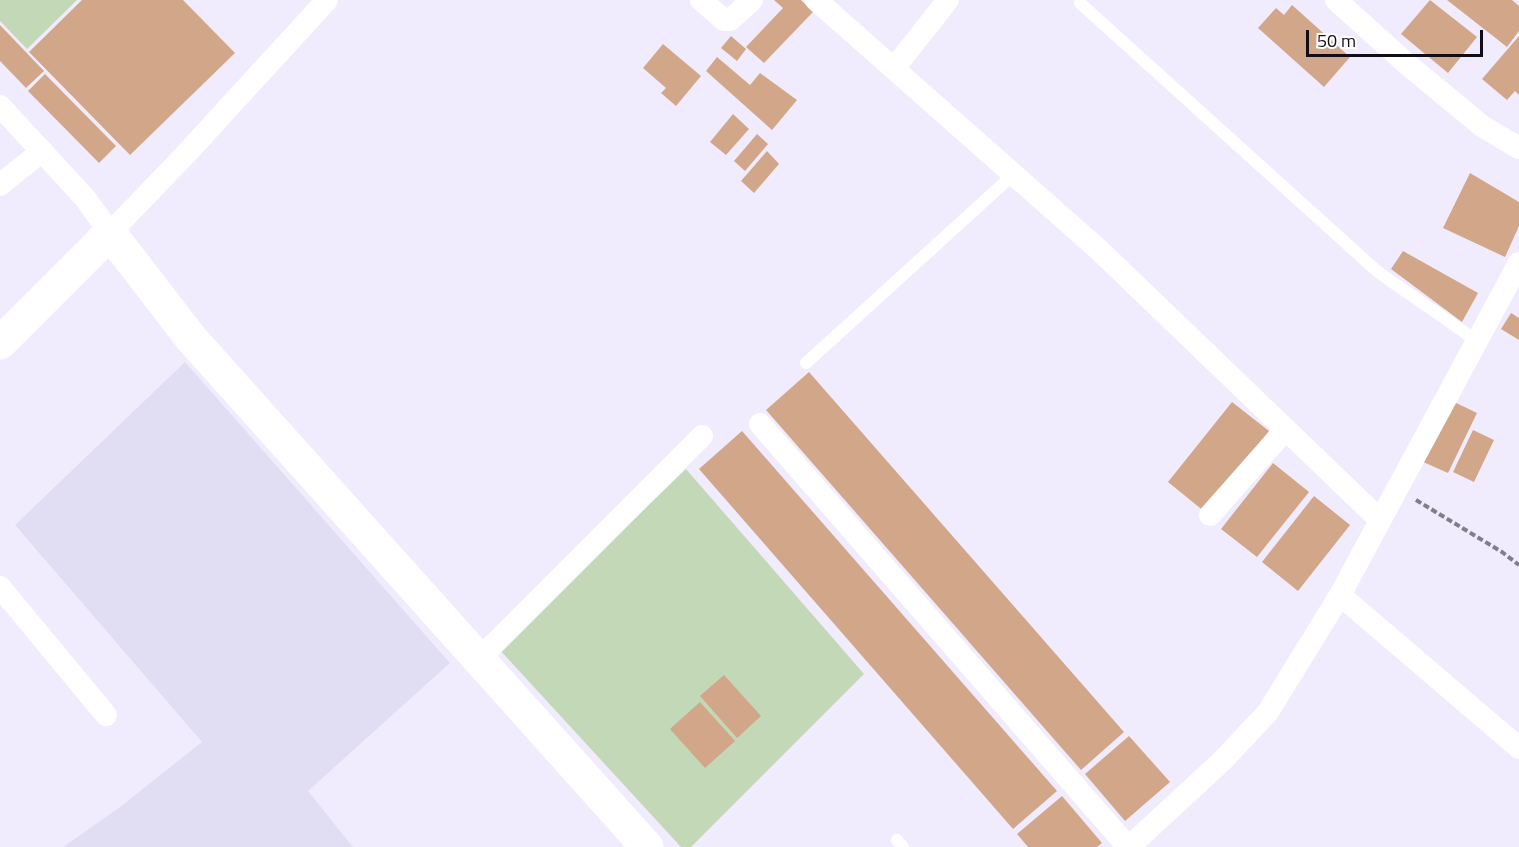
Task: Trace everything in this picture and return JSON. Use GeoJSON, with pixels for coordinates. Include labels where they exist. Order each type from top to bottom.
{"type":"FeatureCollection","features":[{"type":"Feature","properties":{"kind":"street"},"geometry":{"type":"LineString","coordinates":[[0,343],[185,155],[327,0]]}},
{"type":"Feature","properties":{"kind":"street"},"geometry":{"type":"LineString","coordinates":[[702,0],[724,20],[730,21],[752,0]]}},
{"type":"Feature","properties":{"kind":"street"},"geometry":{"type":"LineString","coordinates":[[895,68],[948,0]]}},
{"type":"Feature","properties":{"kind":"street"},"geometry":{"type":"LineString","coordinates":[[1336,0],[1407,64],[1482,126],[1519,148]]}},
{"type":"Feature","properties":{"kind":"street"},"geometry":{"type":"LineString","coordinates":[[819,1],[1098,249],[1379,519]]}},
{"type":"Feature","properties":{"kind":"street"},"geometry":{"type":"LineString","coordinates":[[0,106],[86,198],[190,337],[647,847]]}},
{"type":"Feature","properties":{"kind":"street"},"geometry":{"type":"LineString","coordinates":[[0,185],[42,151]]}},
{"type":"Feature","properties":{"kind":"street"},"geometry":{"type":"LineString","coordinates":[[760,424],[1129,847],[1223,760],[1268,712],[1340,595],[1519,263]]}},
{"type":"Feature","properties":{"kind":"street"},"geometry":{"type":"LineString","coordinates":[[1210,515],[1286,429]]}},
{"type":"Feature","properties":{"kind":"street"},"geometry":{"type":"LineString","coordinates":[[478,660],[702,436]]}},
{"type":"Feature","properties":{"kind":"street"},"geometry":{"type":"LineString","coordinates":[[0,586],[106,715]]}},
{"type":"Feature","properties":{"kind":"street"},"geometry":{"type":"LineString","coordinates":[[1340,595],[1519,748]]}},
{"type":"Feature","properties":{"kind":"lane"},"geometry":{"type":"LineString","coordinates":[[1080,3],[1362,258],[1477,341]]}},
{"type":"Feature","properties":{"kind":"lane"},"geometry":{"type":"LineString","coordinates":[[806,363],[1014,174]]}},
{"type":"Feature","properties":{"kind":"path"},"geometry":{"type":"LineString","coordinates":[[1397,489],[1502,552],[1519,565]]}},
{"type":"Feature","properties":{"kind":"shaded area"},"geometry":{"type":"Polygon","coordinates":[[[185,362],[450,663],[308,791],[353,847],[63,847],[120,807],[202,742],[15,525],[185,362]]]}},
{"type":"Feature","properties":{"kind":"green space"},"geometry":{"type":"Polygon","coordinates":[[[0,0],[77,0],[27,49],[0,21],[0,0]]]}},
{"type":"Feature","properties":{"kind":"green space"},"geometry":{"type":"Polygon","coordinates":[[[686,469],[864,674],[691,847],[681,847],[499,649],[686,469]]]}},
{"type":"Feature","properties":{"kind":"building"},"geometry":{"type":"Polygon","coordinates":[[[82,0],[183,0],[235,53],[130,155],[29,52],[82,0]]]}},
{"type":"Feature","properties":{"kind":"building"},"geometry":{"type":"Polygon","coordinates":[[[774,0],[801,0],[813,12],[764,63],[746,47],[783,8],[774,0]]]}},
{"type":"Feature","properties":{"kind":"building"},"geometry":{"type":"Polygon","coordinates":[[[1430,0],[1477,37],[1448,73],[1401,34],[1430,0]]]}},
{"type":"Feature","properties":{"kind":"building"},"geometry":{"type":"Polygon","coordinates":[[[1447,0],[1512,0],[1519,6],[1519,31],[1507,47],[1447,0]]]}},
{"type":"Feature","properties":{"kind":"building"},"geometry":{"type":"Polygon","coordinates":[[[1292,5],[1350,57],[1324,87],[1258,28],[1276,8],[1284,15],[1292,5]]]}},
{"type":"Feature","properties":{"kind":"building"},"geometry":{"type":"Polygon","coordinates":[[[0,25],[44,71],[26,88],[0,61],[0,25]]]}},
{"type":"Feature","properties":{"kind":"building"},"geometry":{"type":"Polygon","coordinates":[[[731,36],[746,49],[737,61],[721,48],[731,36]]]}},
{"type":"Feature","properties":{"kind":"building"},"geometry":{"type":"Polygon","coordinates":[[[1519,36],[1519,95],[1515,91],[1507,100],[1482,79],[1519,36]]]}},
{"type":"Feature","properties":{"kind":"building"},"geometry":{"type":"Polygon","coordinates":[[[663,44],[701,76],[676,106],[661,93],[666,88],[643,68],[663,44]]]}},
{"type":"Feature","properties":{"kind":"building"},"geometry":{"type":"Polygon","coordinates":[[[717,57],[750,85],[760,73],[797,100],[772,130],[706,71],[717,57]]]}},
{"type":"Feature","properties":{"kind":"building"},"geometry":{"type":"Polygon","coordinates":[[[45,74],[116,146],[99,163],[28,91],[45,74]]]}},
{"type":"Feature","properties":{"kind":"building"},"geometry":{"type":"Polygon","coordinates":[[[733,114],[749,129],[726,155],[710,142],[733,114]]]}},
{"type":"Feature","properties":{"kind":"building"},"geometry":{"type":"Polygon","coordinates":[[[757,134],[768,144],[745,171],[734,161],[757,134]]]}},
{"type":"Feature","properties":{"kind":"building"},"geometry":{"type":"Polygon","coordinates":[[[767,151],[779,164],[754,193],[741,181],[767,151]]]}},
{"type":"Feature","properties":{"kind":"building"},"geometry":{"type":"Polygon","coordinates":[[[1470,173],[1519,202],[1519,226],[1505,257],[1443,228],[1470,173]]]}},
{"type":"Feature","properties":{"kind":"building"},"geometry":{"type":"Polygon","coordinates":[[[1403,251],[1478,293],[1462,322],[1391,269],[1403,251]]]}},
{"type":"Feature","properties":{"kind":"building"},"geometry":{"type":"Polygon","coordinates":[[[1511,313],[1519,318],[1519,340],[1501,329],[1511,313]]]}},
{"type":"Feature","properties":{"kind":"building"},"geometry":{"type":"Polygon","coordinates":[[[809,372],[1124,732],[1081,770],[766,410],[809,372]]]}},
{"type":"Feature","properties":{"kind":"building"},"geometry":{"type":"Polygon","coordinates":[[[1450,400],[1477,413],[1448,473],[1421,461],[1450,400]]]}},
{"type":"Feature","properties":{"kind":"building"},"geometry":{"type":"Polygon","coordinates":[[[1232,402],[1269,431],[1205,512],[1168,482],[1232,402]]]}},
{"type":"Feature","properties":{"kind":"building"},"geometry":{"type":"Polygon","coordinates":[[[1473,430],[1494,440],[1474,482],[1453,472],[1473,430]]]}},
{"type":"Feature","properties":{"kind":"building"},"geometry":{"type":"Polygon","coordinates":[[[742,431],[1057,791],[1013,829],[699,469],[742,431]]]}},
{"type":"Feature","properties":{"kind":"building"},"geometry":{"type":"Polygon","coordinates":[[[1273,463],[1309,492],[1257,557],[1221,529],[1273,463]]]}},
{"type":"Feature","properties":{"kind":"building"},"geometry":{"type":"Polygon","coordinates":[[[1314,496],[1350,525],[1298,591],[1262,562],[1314,496]]]}},
{"type":"Feature","properties":{"kind":"building"},"geometry":{"type":"Polygon","coordinates":[[[724,675],[761,716],[737,738],[700,696],[724,675]]]}},
{"type":"Feature","properties":{"kind":"building"},"geometry":{"type":"Polygon","coordinates":[[[700,702],[735,741],[705,768],[670,729],[700,702]]]}},
{"type":"Feature","properties":{"kind":"building"},"geometry":{"type":"Polygon","coordinates":[[[1129,736],[1170,782],[1125,821],[1085,774],[1129,736]]]}},
{"type":"Feature","properties":{"kind":"building"},"geometry":{"type":"Polygon","coordinates":[[[1062,796],[1102,843],[1097,847],[1028,847],[1017,834],[1062,796]]]}}]}
